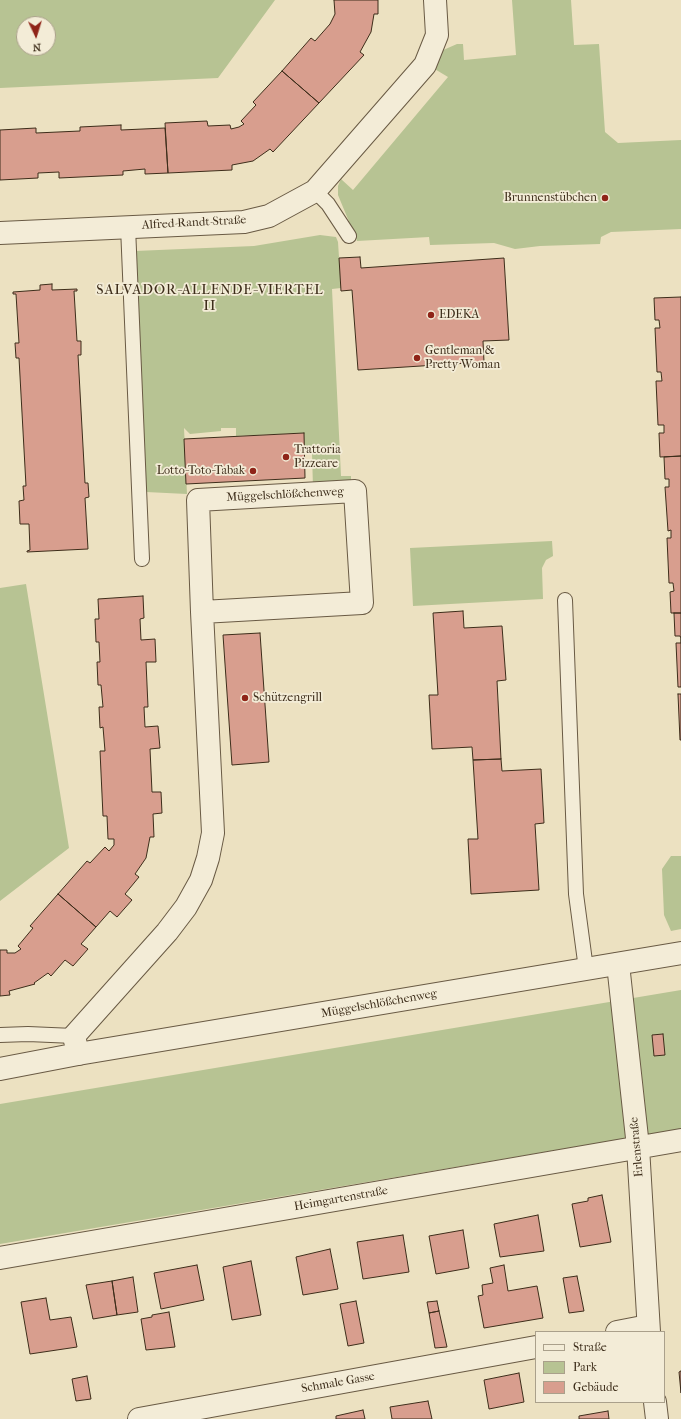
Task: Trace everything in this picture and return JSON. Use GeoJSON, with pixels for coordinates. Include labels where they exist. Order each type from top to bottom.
{"type":"FeatureCollection","features":[{"type":"Feature","properties":{"kind":"street","name":"Alfred-Randt-Straße"},"geometry":{"type":"LineString","coordinates":[[0,233],[244,222],[269,216],[315,191],[424,65],[437,35],[435,0]]}},
{"type":"Feature","properties":{"kind":"street","name":"Müggelschlößchenweg"},"geometry":{"type":"LineString","coordinates":[[76,1045],[186,907],[201,880],[208,858],[213,833],[202,612],[198,500],[355,491],[362,603],[202,612]]}},
{"type":"Feature","properties":{"kind":"street","name":"Müggelschlößchenweg"},"geometry":{"type":"LineString","coordinates":[[0,1068],[76,1045],[586,969],[681,953]]}},
{"type":"Feature","properties":{"kind":"street","name":"Erlenstraße"},"geometry":{"type":"LineString","coordinates":[[618,964],[638,1147],[648,1329]]}},
{"type":"Feature","properties":{"kind":"street","name":"Heimgartenstraße"},"geometry":{"type":"LineString","coordinates":[[0,1258],[681,1140]]}},
{"type":"Feature","properties":{"kind":"street"},"geometry":{"type":"LineString","coordinates":[[627,1331],[648,1329]]}},
{"type":"Feature","properties":{"kind":"street","name":"Schmale Gasse"},"geometry":{"type":"LineString","coordinates":[[139,1419],[535,1347]]}},
{"type":"Feature","properties":{"kind":"street"},"geometry":{"type":"LineString","coordinates":[[655,1403],[657,1419]]}},
{"type":"Feature","properties":{"kind":"lane"},"geometry":{"type":"LineString","coordinates":[[315,191],[328,204],[349,236]]}},
{"type":"Feature","properties":{"kind":"lane"},"geometry":{"type":"LineString","coordinates":[[128,227],[142,559]]}},
{"type":"Feature","properties":{"kind":"lane"},"geometry":{"type":"LineString","coordinates":[[565,600],[576,894],[586,969]]}},
{"type":"Feature","properties":{"kind":"lane","name":"Müggelschlößchenweg"},"geometry":{"type":"LineString","coordinates":[[0,1035],[28,1034],[76,1045]]}},
{"type":"Feature","properties":{"kind":"green space"},"geometry":{"type":"Polygon","coordinates":[[[0,0],[275,0],[218,78],[0,88],[0,0]]]}},
{"type":"Feature","properties":{"kind":"green space"},"geometry":{"type":"Polygon","coordinates":[[[512,0],[571,0],[574,45],[599,44],[605,132],[618,143],[681,140],[681,229],[611,232],[601,237],[600,244],[540,246],[515,249],[494,243],[430,245],[429,237],[357,241],[338,195],[338,186],[341,179],[353,190],[448,77],[433,68],[441,51],[457,44],[463,44],[464,60],[516,55],[512,0]]]}},
{"type":"Feature","properties":{"kind":"green space"},"geometry":{"type":"Polygon","coordinates":[[[320,235],[336,237],[338,242],[341,288],[332,289],[341,476],[351,476],[351,481],[313,488],[312,453],[304,453],[303,433],[236,436],[236,428],[221,428],[221,431],[190,434],[184,428],[187,494],[146,492],[135,251],[254,246],[320,235]]]}},
{"type":"Feature","properties":{"kind":"green space"},"geometry":{"type":"Polygon","coordinates":[[[552,541],[553,556],[546,560],[542,568],[543,599],[413,606],[410,548],[552,541]]]}},
{"type":"Feature","properties":{"kind":"green space"},"geometry":{"type":"Polygon","coordinates":[[[26,584],[69,848],[0,901],[0,588],[26,584]]]}},
{"type":"Feature","properties":{"kind":"green space"},"geometry":{"type":"Polygon","coordinates":[[[671,856],[681,856],[681,929],[671,931],[664,915],[662,869],[671,856]]]}},
{"type":"Feature","properties":{"kind":"green space"},"geometry":{"type":"Polygon","coordinates":[[[681,990],[681,1129],[0,1244],[0,1104],[681,990]]]}},
{"type":"Feature","properties":{"kind":"building"},"geometry":{"type":"Polygon","coordinates":[[[334,0],[378,0],[378,14],[374,14],[371,32],[360,52],[364,55],[319,103],[282,71],[311,38],[315,41],[330,24],[335,14],[334,0]]]}},
{"type":"Feature","properties":{"kind":"building"},"geometry":{"type":"Polygon","coordinates":[[[282,71],[319,103],[273,152],[270,149],[253,161],[232,165],[232,170],[168,173],[165,123],[207,121],[208,126],[230,125],[231,129],[239,127],[244,124],[241,121],[256,105],[253,102],[282,71]]]}},
{"type":"Feature","properties":{"kind":"building"},"geometry":{"type":"Polygon","coordinates":[[[121,125],[121,130],[165,128],[168,173],[145,174],[145,169],[123,171],[123,175],[59,178],[59,172],[38,173],[38,178],[0,180],[0,130],[36,128],[36,133],[80,131],[80,127],[121,125]]]}},
{"type":"Feature","properties":{"kind":"building","name":"EDEKA"},"geometry":{"type":"Polygon","coordinates":[[[360,257],[361,268],[504,258],[509,340],[483,341],[484,362],[358,370],[352,290],[341,291],[339,258],[360,257]]]}},
{"type":"Feature","properties":{"kind":"building"},"geometry":{"type":"Polygon","coordinates":[[[52,284],[52,290],[77,289],[77,291],[74,291],[77,341],[81,341],[81,355],[78,355],[85,483],[88,483],[89,497],[85,498],[88,549],[27,552],[30,550],[29,524],[20,524],[19,501],[24,500],[23,486],[26,486],[19,358],[16,358],[15,343],[19,343],[16,294],[13,294],[13,292],[40,290],[40,285],[52,284]]]}},
{"type":"Feature","properties":{"kind":"building"},"geometry":{"type":"Polygon","coordinates":[[[681,297],[681,456],[660,457],[659,433],[664,433],[664,425],[658,425],[656,381],[662,381],[661,372],[657,372],[655,328],[660,328],[659,320],[655,320],[654,298],[681,297]]]}},
{"type":"Feature","properties":{"kind":"building"},"geometry":{"type":"Polygon","coordinates":[[[304,433],[305,478],[186,484],[184,439],[304,433]]]}},
{"type":"Feature","properties":{"kind":"building"},"geometry":{"type":"Polygon","coordinates":[[[681,456],[681,613],[671,613],[670,592],[674,591],[673,583],[669,583],[667,538],[671,538],[671,530],[668,531],[665,487],[669,487],[669,479],[665,479],[664,457],[681,456]]]}},
{"type":"Feature","properties":{"kind":"building"},"geometry":{"type":"Polygon","coordinates":[[[143,596],[144,618],[140,619],[141,640],[155,639],[156,662],[146,662],[148,707],[144,707],[145,727],[158,726],[160,748],[150,749],[152,792],[161,792],[162,813],[153,814],[154,837],[150,837],[146,858],[135,874],[139,877],[125,894],[132,900],[117,917],[110,911],[96,927],[58,894],[87,861],[90,863],[105,847],[109,851],[114,845],[114,839],[108,839],[107,816],[103,816],[100,751],[105,751],[103,727],[100,728],[99,707],[103,707],[101,685],[98,685],[97,662],[100,662],[99,642],[96,642],[95,619],[99,619],[98,599],[143,596]]]}},
{"type":"Feature","properties":{"kind":"building"},"geometry":{"type":"Polygon","coordinates":[[[463,611],[464,628],[502,626],[506,680],[497,681],[501,759],[473,760],[472,747],[432,749],[429,695],[438,695],[433,613],[463,611]]]}},
{"type":"Feature","properties":{"kind":"building"},"geometry":{"type":"Polygon","coordinates":[[[674,613],[681,613],[681,638],[680,636],[675,636],[674,613]]]}},
{"type":"Feature","properties":{"kind":"building"},"geometry":{"type":"Polygon","coordinates":[[[260,633],[269,762],[232,765],[223,635],[260,633]]]}},
{"type":"Feature","properties":{"kind":"building"},"geometry":{"type":"Polygon","coordinates":[[[676,643],[681,643],[681,687],[678,687],[676,643]]]}},
{"type":"Feature","properties":{"kind":"building"},"geometry":{"type":"Polygon","coordinates":[[[678,694],[681,694],[681,740],[680,740],[678,694]]]}},
{"type":"Feature","properties":{"kind":"building"},"geometry":{"type":"Polygon","coordinates":[[[501,759],[502,771],[541,769],[544,823],[535,824],[539,890],[471,894],[468,839],[478,839],[473,760],[501,759]]]}},
{"type":"Feature","properties":{"kind":"building"},"geometry":{"type":"Polygon","coordinates":[[[58,894],[96,927],[81,944],[88,949],[73,966],[65,960],[51,976],[48,973],[34,983],[35,984],[9,991],[10,995],[0,996],[0,950],[7,950],[7,953],[15,953],[21,949],[18,946],[33,928],[30,926],[58,894]]]}},
{"type":"Feature","properties":{"kind":"building"},"geometry":{"type":"Polygon","coordinates":[[[663,1034],[665,1055],[654,1056],[652,1035],[663,1034]]]}},
{"type":"Feature","properties":{"kind":"building"},"geometry":{"type":"Polygon","coordinates":[[[602,1195],[611,1242],[580,1247],[572,1204],[588,1201],[588,1198],[602,1195]]]}},
{"type":"Feature","properties":{"kind":"building"},"geometry":{"type":"Polygon","coordinates":[[[538,1215],[544,1251],[500,1257],[494,1224],[538,1215]]]}},
{"type":"Feature","properties":{"kind":"building"},"geometry":{"type":"Polygon","coordinates":[[[463,1230],[469,1268],[436,1274],[429,1236],[463,1230]]]}},
{"type":"Feature","properties":{"kind":"building"},"geometry":{"type":"Polygon","coordinates":[[[403,1235],[409,1272],[363,1279],[357,1242],[403,1235]]]}},
{"type":"Feature","properties":{"kind":"building"},"geometry":{"type":"Polygon","coordinates":[[[330,1249],[338,1289],[303,1295],[296,1257],[330,1249]]]}},
{"type":"Feature","properties":{"kind":"building"},"geometry":{"type":"Polygon","coordinates":[[[251,1261],[261,1315],[232,1320],[223,1267],[251,1261]]]}},
{"type":"Feature","properties":{"kind":"building"},"geometry":{"type":"Polygon","coordinates":[[[197,1265],[204,1300],[161,1309],[154,1273],[197,1265]]]}},
{"type":"Feature","properties":{"kind":"building"},"geometry":{"type":"Polygon","coordinates":[[[504,1265],[508,1291],[537,1286],[543,1318],[484,1328],[478,1296],[483,1295],[482,1285],[493,1283],[490,1268],[504,1265]]]}},
{"type":"Feature","properties":{"kind":"building"},"geometry":{"type":"Polygon","coordinates":[[[577,1276],[584,1311],[569,1313],[563,1278],[577,1276]]]}},
{"type":"Feature","properties":{"kind":"building"},"geometry":{"type":"Polygon","coordinates":[[[133,1277],[138,1312],[117,1315],[112,1281],[133,1277]]]}},
{"type":"Feature","properties":{"kind":"building"},"geometry":{"type":"Polygon","coordinates":[[[112,1281],[117,1315],[93,1319],[86,1285],[112,1281]]]}},
{"type":"Feature","properties":{"kind":"building"},"geometry":{"type":"Polygon","coordinates":[[[46,1298],[50,1320],[71,1317],[77,1347],[30,1354],[21,1302],[46,1298]]]}},
{"type":"Feature","properties":{"kind":"building"},"geometry":{"type":"Polygon","coordinates":[[[356,1301],[364,1343],[348,1346],[340,1304],[356,1301]]]}},
{"type":"Feature","properties":{"kind":"building"},"geometry":{"type":"Polygon","coordinates":[[[437,1301],[439,1311],[429,1313],[427,1302],[437,1301]]]}},
{"type":"Feature","properties":{"kind":"building"},"geometry":{"type":"Polygon","coordinates":[[[439,1311],[447,1347],[435,1348],[429,1313],[439,1311]]]}},
{"type":"Feature","properties":{"kind":"building"},"geometry":{"type":"Polygon","coordinates":[[[169,1312],[175,1347],[146,1350],[141,1319],[152,1317],[152,1315],[169,1312]]]}},
{"type":"Feature","properties":{"kind":"building"},"geometry":{"type":"Polygon","coordinates":[[[681,1371],[681,1393],[679,1372],[681,1371]]]}},
{"type":"Feature","properties":{"kind":"building"},"geometry":{"type":"Polygon","coordinates":[[[519,1373],[524,1402],[489,1409],[484,1380],[519,1373]]]}},
{"type":"Feature","properties":{"kind":"building"},"geometry":{"type":"Polygon","coordinates":[[[87,1376],[91,1399],[76,1401],[72,1379],[87,1376]]]}},
{"type":"Feature","properties":{"kind":"building"},"geometry":{"type":"Polygon","coordinates":[[[428,1401],[432,1419],[392,1419],[390,1407],[428,1401]]]}},
{"type":"Feature","properties":{"kind":"building"},"geometry":{"type":"Polygon","coordinates":[[[363,1410],[365,1419],[336,1419],[336,1416],[363,1410]]]}},
{"type":"Feature","properties":{"kind":"building"},"geometry":{"type":"Polygon","coordinates":[[[608,1411],[609,1419],[579,1419],[579,1416],[608,1411]]]}},
{"type":"Feature","properties":{"kind":"place","name":"Brunnenstübchen"},"geometry":{"type":"Point","coordinates":[605,198]}},
{"type":"Feature","properties":{"kind":"place","name":"EDEKA"},"geometry":{"type":"Point","coordinates":[431,315]}},
{"type":"Feature","properties":{"kind":"place","name":"Gentleman & Pretty Woman"},"geometry":{"type":"Point","coordinates":[417,358]}},
{"type":"Feature","properties":{"kind":"place","name":"Trattoria Pizzeare"},"geometry":{"type":"Point","coordinates":[286,457]}},
{"type":"Feature","properties":{"kind":"place","name":"Lotto-Toto-Tabak"},"geometry":{"type":"Point","coordinates":[253,471]}},
{"type":"Feature","properties":{"kind":"place","name":"Schützengrill"},"geometry":{"type":"Point","coordinates":[245,698]}},
{"type":"Feature","properties":{"kind":"district","name":"SALVADOR-ALLENDE-VIERTEL II"},"geometry":{"type":"Point","coordinates":[210,300]}}]}
